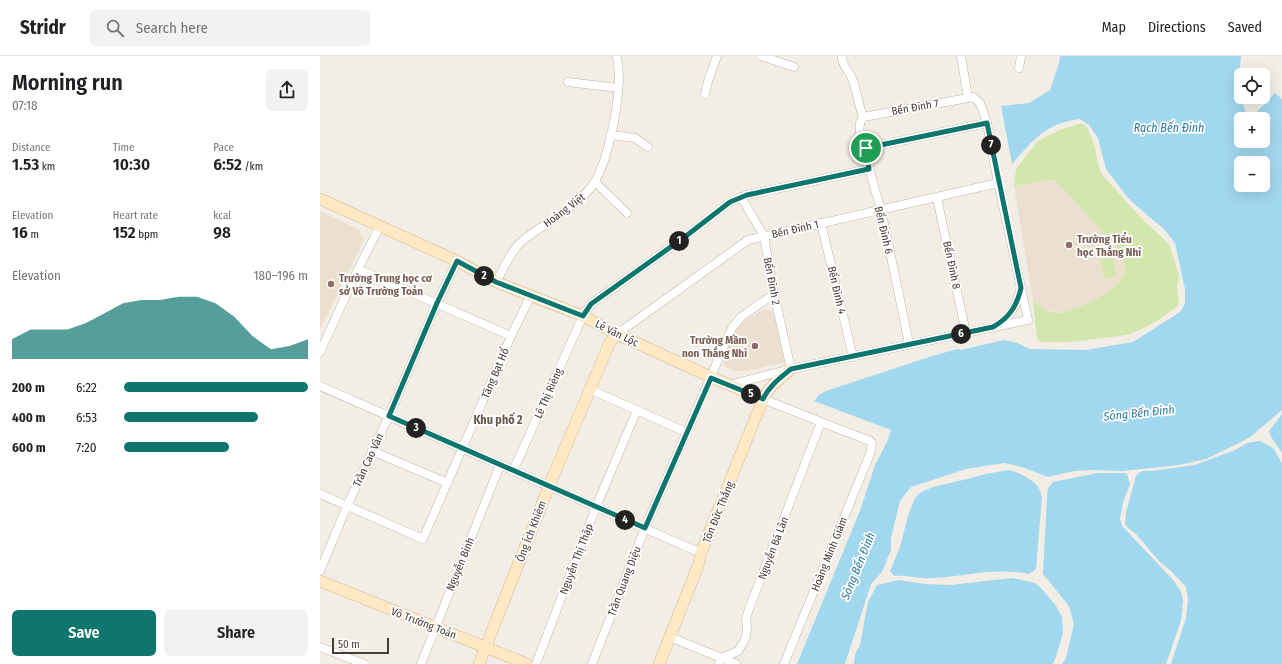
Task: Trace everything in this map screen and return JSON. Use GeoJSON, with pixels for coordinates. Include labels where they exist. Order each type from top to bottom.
{"type":"FeatureCollection","features":[{"type":"Feature","properties":{"kind":"street","name":"Hoàng Việt"},"geometry":{"type":"LineString","coordinates":[[496,282],[512,254],[520,244],[535,231],[556,218],[587,193],[596,182],[602,168],[615,114],[619,80],[617,56]]}},
{"type":"Feature","properties":{"kind":"street"},"geometry":{"type":"LineString","coordinates":[[705,94],[717,56]]}},
{"type":"Feature","properties":{"kind":"street"},"geometry":{"type":"LineString","coordinates":[[762,56],[794,67]]}},
{"type":"Feature","properties":{"kind":"street"},"geometry":{"type":"LineString","coordinates":[[842,56],[842,61],[855,86],[863,117]]}},
{"type":"Feature","properties":{"kind":"street"},"geometry":{"type":"LineString","coordinates":[[961,56],[968,98],[973,97],[980,102],[987,123],[998,183],[1021,288],[1016,306],[1001,322],[993,327]]}},
{"type":"Feature","properties":{"kind":"street"},"geometry":{"type":"LineString","coordinates":[[1019,68],[1021,56]]}},
{"type":"Feature","properties":{"kind":"street"},"geometry":{"type":"LineString","coordinates":[[568,82],[618,88]]}},
{"type":"Feature","properties":{"kind":"street","name":"Bến Đình 7"},"geometry":{"type":"LineString","coordinates":[[863,117],[968,98]]}},
{"type":"Feature","properties":{"kind":"street","name":"Bến Đình 6"},"geometry":{"type":"LineString","coordinates":[[863,117],[859,124],[860,133],[866,148],[869,169],[880,209],[910,344]]}},
{"type":"Feature","properties":{"kind":"street"},"geometry":{"type":"LineString","coordinates":[[866,148],[987,123]]}},
{"type":"Feature","properties":{"kind":"street"},"geometry":{"type":"LineString","coordinates":[[610,136],[637,139],[648,147]]}},
{"type":"Feature","properties":{"kind":"street","name":"Lê Thị Riêng"},"geometry":{"type":"LineString","coordinates":[[513,471],[583,316],[591,304],[686,236],[730,202],[741,197],[869,169]]}},
{"type":"Feature","properties":{"kind":"street"},"geometry":{"type":"LineString","coordinates":[[596,182],[627,213]]}},
{"type":"Feature","properties":{"kind":"street","name":"Bến Đình 1"},"geometry":{"type":"LineString","coordinates":[[617,334],[748,240],[998,183]]}},
{"type":"Feature","properties":{"kind":"street","name":"Bến Đình 2"},"geometry":{"type":"LineString","coordinates":[[741,197],[764,236],[774,294],[791,369]]}},
{"type":"Feature","properties":{"kind":"street","name":"Bến Đình 8"},"geometry":{"type":"LineString","coordinates":[[937,198],[966,333]]}},
{"type":"Feature","properties":{"kind":"street","name":"Lê Văn Lộc"},"geometry":{"type":"LineString","coordinates":[[320,199],[457,261],[496,282],[583,316],[617,334],[711,378],[870,440],[872,444]]}},
{"type":"Feature","properties":{"kind":"street","name":"Bến Đình 4"},"geometry":{"type":"LineString","coordinates":[[821,223],[853,357]]}},
{"type":"Feature","properties":{"kind":"street"},"geometry":{"type":"LineString","coordinates":[[320,352],[358,269],[380,226]]}},
{"type":"Feature","properties":{"kind":"street","name":"Trần Cao Vân"},"geometry":{"type":"LineString","coordinates":[[320,571],[347,506],[389,416],[437,303],[457,261]]}},
{"type":"Feature","properties":{"kind":"street"},"geometry":{"type":"LineString","coordinates":[[358,269],[511,336]]}},
{"type":"Feature","properties":{"kind":"street","name":"Tôn Đức Thắng"},"geometry":{"type":"LineString","coordinates":[[729,385],[791,369],[1028,320],[1021,288]]}},
{"type":"Feature","properties":{"kind":"street","name":"Trần Quang Diệu"},"geometry":{"type":"LineString","coordinates":[[592,664],[645,528],[732,328],[737,320],[774,294]]}},
{"type":"Feature","properties":{"kind":"street","name":"Tăng Bạt Hổ"},"geometry":{"type":"LineString","coordinates":[[347,506],[423,540],[511,336],[531,295]]}},
{"type":"Feature","properties":{"kind":"street","name":"Ông Ích Khiêm"},"geometry":{"type":"LineString","coordinates":[[479,664],[589,389],[610,342],[617,334]]}},
{"type":"Feature","properties":{"kind":"street","name":"Tôn Đức Thắng"},"geometry":{"type":"LineString","coordinates":[[659,664],[698,566],[701,553],[763,399],[777,380],[791,369]]}},
{"type":"Feature","properties":{"kind":"street"},"geometry":{"type":"LineString","coordinates":[[320,386],[701,553]]}},
{"type":"Feature","properties":{"kind":"street"},"geometry":{"type":"LineString","coordinates":[[589,389],[686,432]]}},
{"type":"Feature","properties":{"kind":"street","name":"Nguyễn Thị Thập"},"geometry":{"type":"LineString","coordinates":[[536,664],[596,507],[637,410]]}},
{"type":"Feature","properties":{"kind":"street","name":"Nguyễn Bá Lân"},"geometry":{"type":"LineString","coordinates":[[720,661],[738,651],[746,637],[748,628],[746,619],[749,609],[821,422]]}},
{"type":"Feature","properties":{"kind":"street","name":"Hoàng Minh Giám"},"geometry":{"type":"LineString","coordinates":[[784,664],[870,454],[872,444]]}},
{"type":"Feature","properties":{"kind":"street"},"geometry":{"type":"LineString","coordinates":[[372,451],[448,483]]}},
{"type":"Feature","properties":{"kind":"street","name":"Nguyễn Bình"},"geometry":{"type":"LineString","coordinates":[[421,664],[500,465]]}},
{"type":"Feature","properties":{"kind":"street"},"geometry":{"type":"LineString","coordinates":[[320,494],[347,506]]}},
{"type":"Feature","properties":{"kind":"street","name":"Võ Trường Toản"},"geometry":{"type":"LineString","coordinates":[[320,581],[527,664]]}},
{"type":"Feature","properties":{"kind":"street"},"geometry":{"type":"LineString","coordinates":[[670,637],[720,661],[736,664]]}},
{"type":"Feature","properties":{"kind":"street"},"geometry":{"type":"LineString","coordinates":[[320,647],[364,664]]}},
{"type":"Feature","properties":{"kind":"shaded area","name":"Trường Tiểu học Thắng Nhì"},"geometry":{"type":"Polygon","coordinates":[[[1047,180],[1058,183],[1110,239],[1120,251],[1124,259],[1125,266],[1122,280],[1104,296],[1073,310],[1064,312],[1048,311],[1033,300],[1014,186],[1047,180]]]}},
{"type":"Feature","properties":{"kind":"shaded area","name":"Trường Trung học cơ sở Võ Trường Toản"},"geometry":{"type":"Polygon","coordinates":[[[320,211],[358,229],[364,239],[320,330],[320,211]]]}},
{"type":"Feature","properties":{"kind":"shaded area","name":"Trường Mầm non Thắng Nhì"},"geometry":{"type":"Polygon","coordinates":[[[764,309],[774,312],[785,363],[745,371],[735,371],[724,366],[723,361],[734,331],[739,325],[764,309]]]}},
{"type":"Feature","properties":{"kind":"green space"},"geometry":{"type":"Polygon","coordinates":[[[1078,124],[1083,124],[1088,129],[1094,144],[1100,172],[1142,219],[1169,244],[1179,275],[1177,287],[1179,304],[1154,322],[1127,335],[1072,342],[1041,342],[1037,339],[1033,300],[1050,312],[1060,313],[1069,311],[1095,300],[1111,290],[1121,280],[1125,269],[1120,251],[1055,181],[1047,180],[1014,186],[1016,169],[1038,141],[1057,131],[1078,124]]]}},
{"type":"Feature","properties":{"kind":"green space"},"geometry":{"type":"Polygon","coordinates":[[[1112,255],[1116,276],[1104,279],[1100,258],[1112,255]]]}},
{"type":"Feature","properties":{"kind":"water","name":"Rạch Bến Đình"},"geometry":{"type":"Polygon","coordinates":[[[1060,56],[1241,56],[1240,68],[1234,68],[1234,104],[1244,104],[1245,111],[1247,112],[1234,112],[1234,148],[1270,148],[1270,112],[1257,112],[1264,104],[1270,104],[1270,98],[1275,93],[1282,99],[1282,410],[1250,437],[1241,442],[1206,459],[1179,465],[1122,471],[1074,471],[1048,477],[1022,467],[1004,463],[966,469],[911,487],[900,501],[891,538],[891,550],[882,572],[871,584],[845,664],[797,664],[861,508],[875,465],[887,442],[891,430],[814,401],[819,395],[826,391],[929,357],[957,349],[961,350],[1004,340],[1017,343],[1030,349],[1086,350],[1133,342],[1180,312],[1185,304],[1185,289],[1175,243],[1164,229],[1128,198],[1106,169],[1098,138],[1089,125],[1080,119],[1058,124],[1034,140],[1012,164],[1001,106],[1029,103],[1050,90],[1060,56]]]}},
{"type":"Feature","properties":{"kind":"water"},"geometry":{"type":"Polygon","coordinates":[[[1282,414],[1282,453],[1271,437],[1269,431],[1282,414]]]}},
{"type":"Feature","properties":{"kind":"water"},"geometry":{"type":"Polygon","coordinates":[[[1260,441],[1273,448],[1282,463],[1282,664],[1171,664],[1186,618],[1188,599],[1186,587],[1159,561],[1136,534],[1125,524],[1126,512],[1136,476],[1140,472],[1144,471],[1195,465],[1235,450],[1247,443],[1260,441]]]}},
{"type":"Feature","properties":{"kind":"water"},"geometry":{"type":"Polygon","coordinates":[[[1008,470],[1020,474],[1037,485],[1042,497],[1036,569],[1029,574],[1005,571],[933,578],[894,576],[890,571],[900,547],[908,516],[915,498],[921,492],[933,487],[1008,470]]]}},
{"type":"Feature","properties":{"kind":"water"},"geometry":{"type":"Polygon","coordinates":[[[1098,473],[1127,474],[1130,484],[1123,503],[1120,519],[1123,527],[1174,581],[1181,592],[1183,601],[1181,621],[1166,664],[1062,664],[1066,658],[1074,624],[1069,606],[1043,574],[1048,488],[1053,482],[1098,473]]]}},
{"type":"Feature","properties":{"kind":"water"},"geometry":{"type":"Polygon","coordinates":[[[1012,578],[1035,583],[1056,606],[1062,617],[1063,633],[1053,664],[854,664],[855,654],[860,645],[868,602],[877,585],[899,580],[925,584],[950,585],[1012,578]]]}},
{"type":"Feature","properties":{"kind":"place","name":"Trường Tiểu học Thắng Nhì"},"geometry":{"type":"Point","coordinates":[1069,245]}},
{"type":"Feature","properties":{"kind":"place","name":"Trường Trung học cơ sở Võ Trường Toản"},"geometry":{"type":"Point","coordinates":[331,284]}},
{"type":"Feature","properties":{"kind":"place","name":"Trường Mầm non Thắng Nhì"},"geometry":{"type":"Point","coordinates":[755,346]}},
{"type":"Feature","properties":{"kind":"district","name":"Khu phố 2"},"geometry":{"type":"Point","coordinates":[498,420]}},
{"type":"Feature","properties":{"kind":"route"},"geometry":{"type":"LineString","coordinates":[[987,123],[998,183],[1021,288],[1016,306],[1007,318],[993,327],[791,369],[777,380],[763,399],[711,378],[645,528],[389,416],[437,303],[457,261],[496,282],[583,316],[591,304],[686,236],[730,202],[747,195],[869,169],[866,148],[987,123]]}},
{"type":"Feature","properties":{"kind":"water label","name":"Sông Bến Đình"},"geometry":{"type":"Point","coordinates":[1139,413]}},
{"type":"Feature","properties":{"kind":"water label","name":"Sông Bến Đình"},"geometry":{"type":"Point","coordinates":[858,566]}}]}
